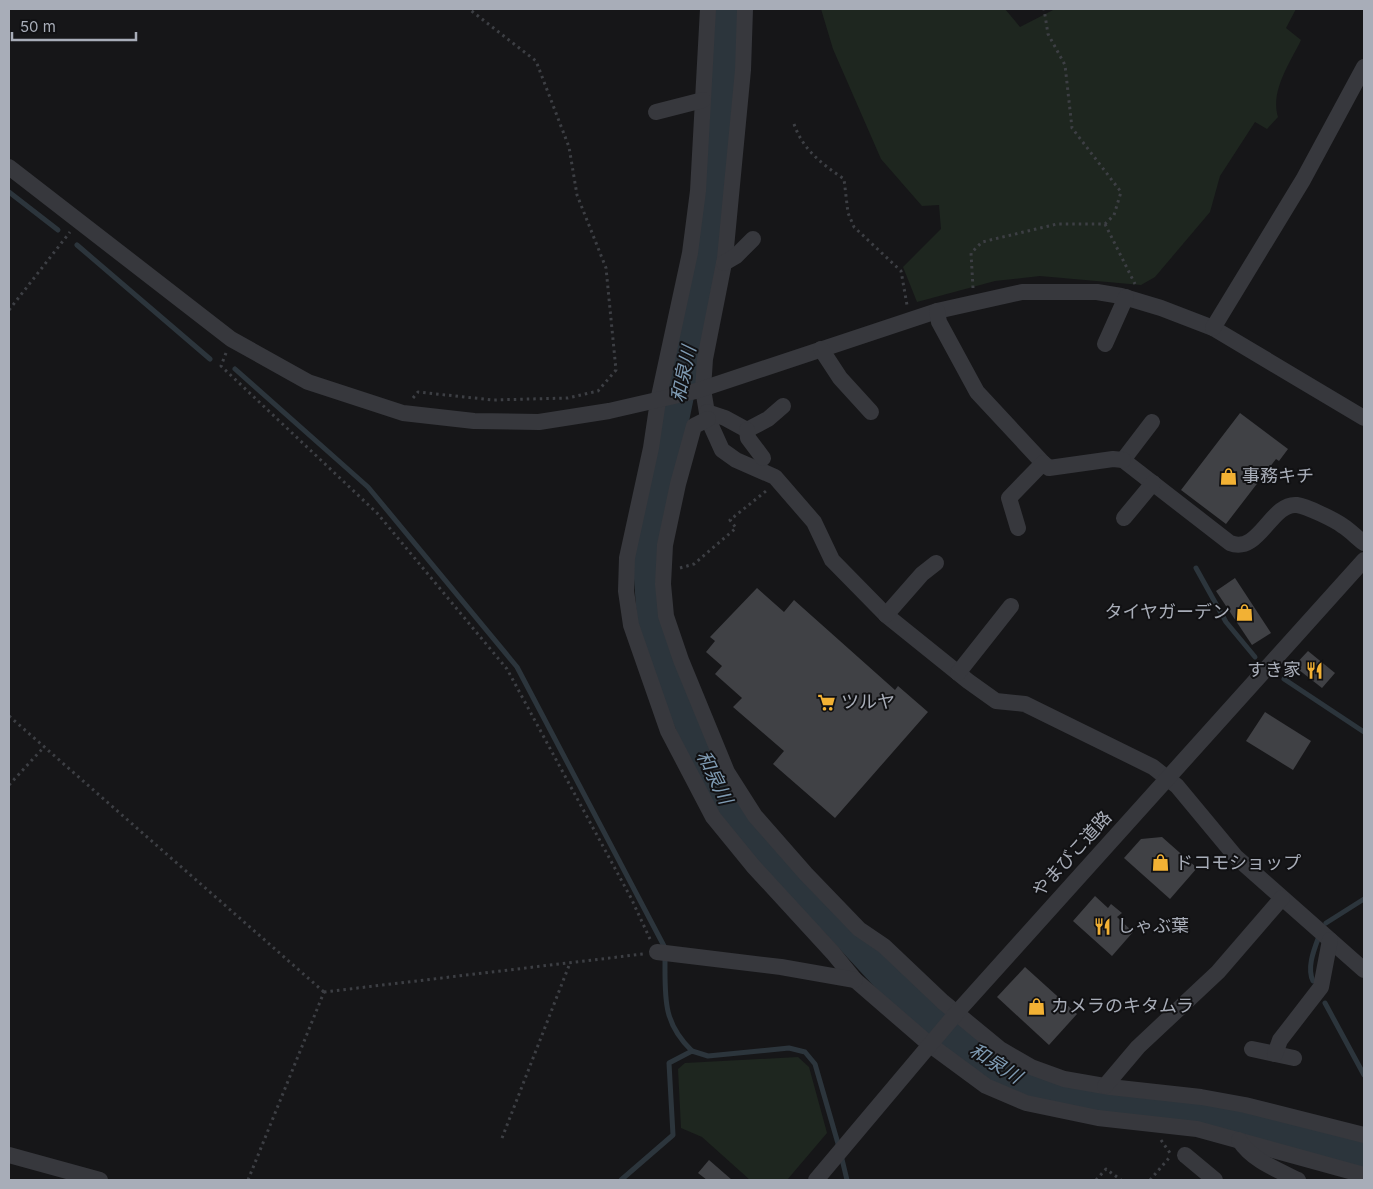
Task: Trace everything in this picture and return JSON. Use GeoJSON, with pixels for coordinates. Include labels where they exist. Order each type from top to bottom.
{"type":"FeatureCollection","features":[{"type":"Feature","properties":{"kind":"street"},"geometry":{"type":"LineString","coordinates":[[708,9],[698,191],[690,253],[663,400],[627,558],[626,591],[631,625],[668,732],[714,817],[753,866],[833,953],[854,980],[933,1041],[986,1086],[1026,1103],[1098,1118],[1197,1129],[1239,1139],[1364,1175]]}},
{"type":"Feature","properties":{"kind":"street"},"geometry":{"type":"LineString","coordinates":[[746,9],[742,79],[724,263],[700,390],[722,450],[736,460],[775,477],[814,522],[832,560],[886,616],[996,701],[1025,704],[1153,767],[1169,778],[1236,857],[1364,970]]}},
{"type":"Feature","properties":{"kind":"street"},"geometry":{"type":"LineString","coordinates":[[1213,328],[1303,180],[1364,66]]}},
{"type":"Feature","properties":{"kind":"street"},"geometry":{"type":"LineString","coordinates":[[656,112],[703,100]]}},
{"type":"Feature","properties":{"kind":"street"},"geometry":{"type":"LineString","coordinates":[[9,167],[231,338],[308,382],[403,414],[474,421],[539,422],[610,412],[700,390],[937,311],[1022,292],[1097,292],[1132,293],[1161,308],[1213,328],[1364,418]]}},
{"type":"Feature","properties":{"kind":"street"},"geometry":{"type":"LineString","coordinates":[[724,263],[736,256],[753,238]]}},
{"type":"Feature","properties":{"kind":"street"},"geometry":{"type":"LineString","coordinates":[[1105,344],[1132,293]]}},
{"type":"Feature","properties":{"kind":"street"},"geometry":{"type":"LineString","coordinates":[[937,311],[939,322],[977,392],[1043,463],[1050,468],[1113,459],[1123,460],[1230,543],[1237,546],[1248,544],[1285,508],[1297,505],[1342,525],[1364,543]]}},
{"type":"Feature","properties":{"kind":"street"},"geometry":{"type":"LineString","coordinates":[[821,349],[840,378],[871,412]]}},
{"type":"Feature","properties":{"kind":"street"},"geometry":{"type":"LineString","coordinates":[[747,430],[768,419],[783,406]]}},
{"type":"Feature","properties":{"kind":"street"},"geometry":{"type":"LineString","coordinates":[[747,430],[725,418],[708,416],[694,426],[680,475],[665,545],[663,584],[666,616],[681,660],[723,763],[755,816],[806,874],[859,929],[884,946],[912,975],[956,1015],[1000,1049],[1032,1067],[1064,1079],[1105,1086],[1201,1097],[1245,1105],[1364,1136]]}},
{"type":"Feature","properties":{"kind":"street"},"geometry":{"type":"LineString","coordinates":[[1123,460],[1152,422]]}},
{"type":"Feature","properties":{"kind":"street"},"geometry":{"type":"LineString","coordinates":[[747,430],[748,438],[763,458]]}},
{"type":"Feature","properties":{"kind":"street"},"geometry":{"type":"LineString","coordinates":[[1018,528],[1009,498],[1043,463]]}},
{"type":"Feature","properties":{"kind":"street"},"geometry":{"type":"LineString","coordinates":[[1124,518],[1153,483]]}},
{"type":"Feature","properties":{"kind":"street","name":"やまびこ道路"},"geometry":{"type":"LineString","coordinates":[[816,1180],[933,1041],[1364,560]]}},
{"type":"Feature","properties":{"kind":"street"},"geometry":{"type":"LineString","coordinates":[[886,616],[922,574],[936,563]]}},
{"type":"Feature","properties":{"kind":"street"},"geometry":{"type":"LineString","coordinates":[[958,673],[1011,606]]}},
{"type":"Feature","properties":{"kind":"street"},"geometry":{"type":"LineString","coordinates":[[1105,1086],[1138,1047],[1218,972],[1282,898]]}},
{"type":"Feature","properties":{"kind":"street"},"geometry":{"type":"LineString","coordinates":[[1275,1054],[1280,1040],[1321,987],[1330,940]]}},
{"type":"Feature","properties":{"kind":"street"},"geometry":{"type":"LineString","coordinates":[[657,952],[781,967],[854,980]]}},
{"type":"Feature","properties":{"kind":"street"},"geometry":{"type":"LineString","coordinates":[[1252,1049],[1294,1058]]}},
{"type":"Feature","properties":{"kind":"street"},"geometry":{"type":"LineString","coordinates":[[1239,1139],[1246,1150],[1266,1165],[1294,1180]]}},
{"type":"Feature","properties":{"kind":"street"},"geometry":{"type":"LineString","coordinates":[[9,1155],[63,1176],[100,1180]]}},
{"type":"Feature","properties":{"kind":"street"},"geometry":{"type":"LineString","coordinates":[[1185,1155],[1215,1180]]}},
{"type":"Feature","properties":{"kind":"path"},"geometry":{"type":"LineString","coordinates":[[403,414],[418,392],[493,400],[568,398],[598,391],[616,370],[606,268],[577,194],[569,147],[536,61],[469,9]]}},
{"type":"Feature","properties":{"kind":"path"},"geometry":{"type":"LineString","coordinates":[[973,290],[971,253],[982,242],[1057,224],[1105,224],[1114,215],[1121,192],[1072,128],[1066,65],[1048,34],[1044,9]]}},
{"type":"Feature","properties":{"kind":"path"},"geometry":{"type":"LineString","coordinates":[[794,124],[799,137],[818,160],[844,179],[848,212],[854,227],[901,271],[908,321]]}},
{"type":"Feature","properties":{"kind":"path"},"geometry":{"type":"LineString","coordinates":[[9,310],[78,222]]}},
{"type":"Feature","properties":{"kind":"path"},"geometry":{"type":"LineString","coordinates":[[1105,224],[1132,293]]}},
{"type":"Feature","properties":{"kind":"path"},"geometry":{"type":"LineString","coordinates":[[9,716],[324,992],[657,952],[631,898],[507,670],[377,514],[221,366],[231,338]]}},
{"type":"Feature","properties":{"kind":"path"},"geometry":{"type":"LineString","coordinates":[[677,575],[680,568],[694,564],[736,528],[730,520],[778,481]]}},
{"type":"Feature","properties":{"kind":"path"},"geometry":{"type":"LineString","coordinates":[[9,785],[44,747]]}},
{"type":"Feature","properties":{"kind":"path"},"geometry":{"type":"LineString","coordinates":[[502,1138],[570,963]]}},
{"type":"Feature","properties":{"kind":"path"},"geometry":{"type":"LineString","coordinates":[[248,1180],[324,992]]}},
{"type":"Feature","properties":{"kind":"path"},"geometry":{"type":"LineString","coordinates":[[1150,1124],[1172,1156],[1150,1180]]}},
{"type":"Feature","properties":{"kind":"path"},"geometry":{"type":"LineString","coordinates":[[1096,1180],[1106,1168],[1121,1180]]}},
{"type":"Feature","properties":{"kind":"shaded area"},"geometry":{"type":"Polygon","coordinates":[[[821,9],[1005,9],[1020,27],[1055,9],[1296,9],[1286,28],[1301,40],[1282,77],[1279,87],[1276,107],[1278,117],[1267,129],[1255,122],[1220,176],[1210,212],[1155,277],[1141,285],[1040,276],[995,281],[917,302],[903,267],[941,229],[939,205],[922,206],[881,159],[833,49],[821,9]]]}},
{"type":"Feature","properties":{"kind":"shaded area"},"geometry":{"type":"Polygon","coordinates":[[[798,1057],[809,1067],[827,1133],[787,1180],[750,1180],[702,1137],[681,1128],[678,1069],[685,1063],[798,1057]]]}},
{"type":"Feature","properties":{"kind":"building","name":"事務キチ"},"geometry":{"type":"Polygon","coordinates":[[[1240,413],[1288,449],[1279,461],[1276,459],[1226,524],[1181,490],[1240,413]]]}},
{"type":"Feature","properties":{"kind":"building","name":"タイヤガーデン"},"geometry":{"type":"Polygon","coordinates":[[[1235,578],[1271,633],[1252,645],[1216,591],[1235,578]]]}},
{"type":"Feature","properties":{"kind":"building","name":"ツルヤ"},"geometry":{"type":"Polygon","coordinates":[[[757,588],[784,612],[794,600],[895,690],[898,686],[928,712],[835,818],[773,764],[784,751],[733,707],[742,698],[715,674],[722,666],[706,652],[715,641],[710,637],[757,588]]]}},
{"type":"Feature","properties":{"kind":"building","name":"すき家"},"geometry":{"type":"Polygon","coordinates":[[[1308,651],[1335,673],[1322,688],[1294,666],[1308,651]]]}},
{"type":"Feature","properties":{"kind":"building"},"geometry":{"type":"Polygon","coordinates":[[[1265,712],[1311,741],[1293,770],[1246,741],[1265,712]]]}},
{"type":"Feature","properties":{"kind":"building","name":"ドコモショップ"},"geometry":{"type":"Polygon","coordinates":[[[1162,837],[1197,868],[1170,899],[1124,858],[1141,839],[1162,837]]]}},
{"type":"Feature","properties":{"kind":"building","name":"しゃぶ葉"},"geometry":{"type":"Polygon","coordinates":[[[1095,896],[1108,908],[1111,904],[1122,913],[1117,917],[1133,932],[1112,956],[1073,921],[1095,896]]]}},
{"type":"Feature","properties":{"kind":"building","name":"カメラのキタムラ"},"geometry":{"type":"Polygon","coordinates":[[[1025,967],[1077,1014],[1049,1045],[997,997],[1025,967]]]}},
{"type":"Feature","properties":{"kind":"building"},"geometry":{"type":"Polygon","coordinates":[[[709,1160],[732,1180],[707,1180],[698,1173],[709,1160]]]}},
{"type":"Feature","properties":{"kind":"waterway","name":"和泉川"},"geometry":{"type":"LineString","coordinates":[[726,9],[718,157],[695,318],[647,551],[652,620],[660,653],[712,777],[730,809],[759,847],[837,924],[896,988],[963,1043],[1019,1081],[1069,1097],[1254,1123],[1336,1145],[1364,1155]]}},
{"type":"Feature","properties":{"kind":"waterway"},"geometry":{"type":"LineString","coordinates":[[9,192],[58,230]]}},
{"type":"Feature","properties":{"kind":"waterway"},"geometry":{"type":"LineString","coordinates":[[77,245],[210,359]]}},
{"type":"Feature","properties":{"kind":"waterway"},"geometry":{"type":"LineString","coordinates":[[235,369],[368,487],[517,667],[664,946]]}},
{"type":"Feature","properties":{"kind":"waterway"},"geometry":{"type":"LineString","coordinates":[[1196,568],[1226,622],[1255,657]]}},
{"type":"Feature","properties":{"kind":"waterway"},"geometry":{"type":"LineString","coordinates":[[1284,679],[1364,732]]}},
{"type":"Feature","properties":{"kind":"waterway"},"geometry":{"type":"LineString","coordinates":[[1326,923],[1364,899]]}},
{"type":"Feature","properties":{"kind":"waterway"},"geometry":{"type":"LineString","coordinates":[[1313,981],[1311,966],[1318,939]]}},
{"type":"Feature","properties":{"kind":"waterway"},"geometry":{"type":"LineString","coordinates":[[665,961],[665,987],[668,1010],[676,1030],[692,1051]]}},
{"type":"Feature","properties":{"kind":"waterway"},"geometry":{"type":"LineString","coordinates":[[1325,1003],[1364,1075]]}},
{"type":"Feature","properties":{"kind":"waterway"},"geometry":{"type":"LineString","coordinates":[[621,1180],[673,1135],[669,1063],[692,1051],[708,1056],[789,1048],[805,1052],[815,1064],[839,1147]]}},
{"type":"Feature","properties":{"kind":"waterway"},"geometry":{"type":"LineString","coordinates":[[841,1155],[847,1180]]}},
{"type":"Feature","properties":{"kind":"place","name":"事務キチ"},"geometry":{"type":"Point","coordinates":[1228,476]}},
{"type":"Feature","properties":{"kind":"place","name":"タイヤガーデン"},"geometry":{"type":"Point","coordinates":[1244,612]}},
{"type":"Feature","properties":{"kind":"place","name":"すき家"},"geometry":{"type":"Point","coordinates":[1315,670]}},
{"type":"Feature","properties":{"kind":"place","name":"ツルヤ"},"geometry":{"type":"Point","coordinates":[827,702]}},
{"type":"Feature","properties":{"kind":"place","name":"ドコモショップ"},"geometry":{"type":"Point","coordinates":[1161,863]}},
{"type":"Feature","properties":{"kind":"place","name":"しゃぶ葉"},"geometry":{"type":"Point","coordinates":[1103,926]}},
{"type":"Feature","properties":{"kind":"place","name":"カメラのキタムラ"},"geometry":{"type":"Point","coordinates":[1037,1006]}}]}
